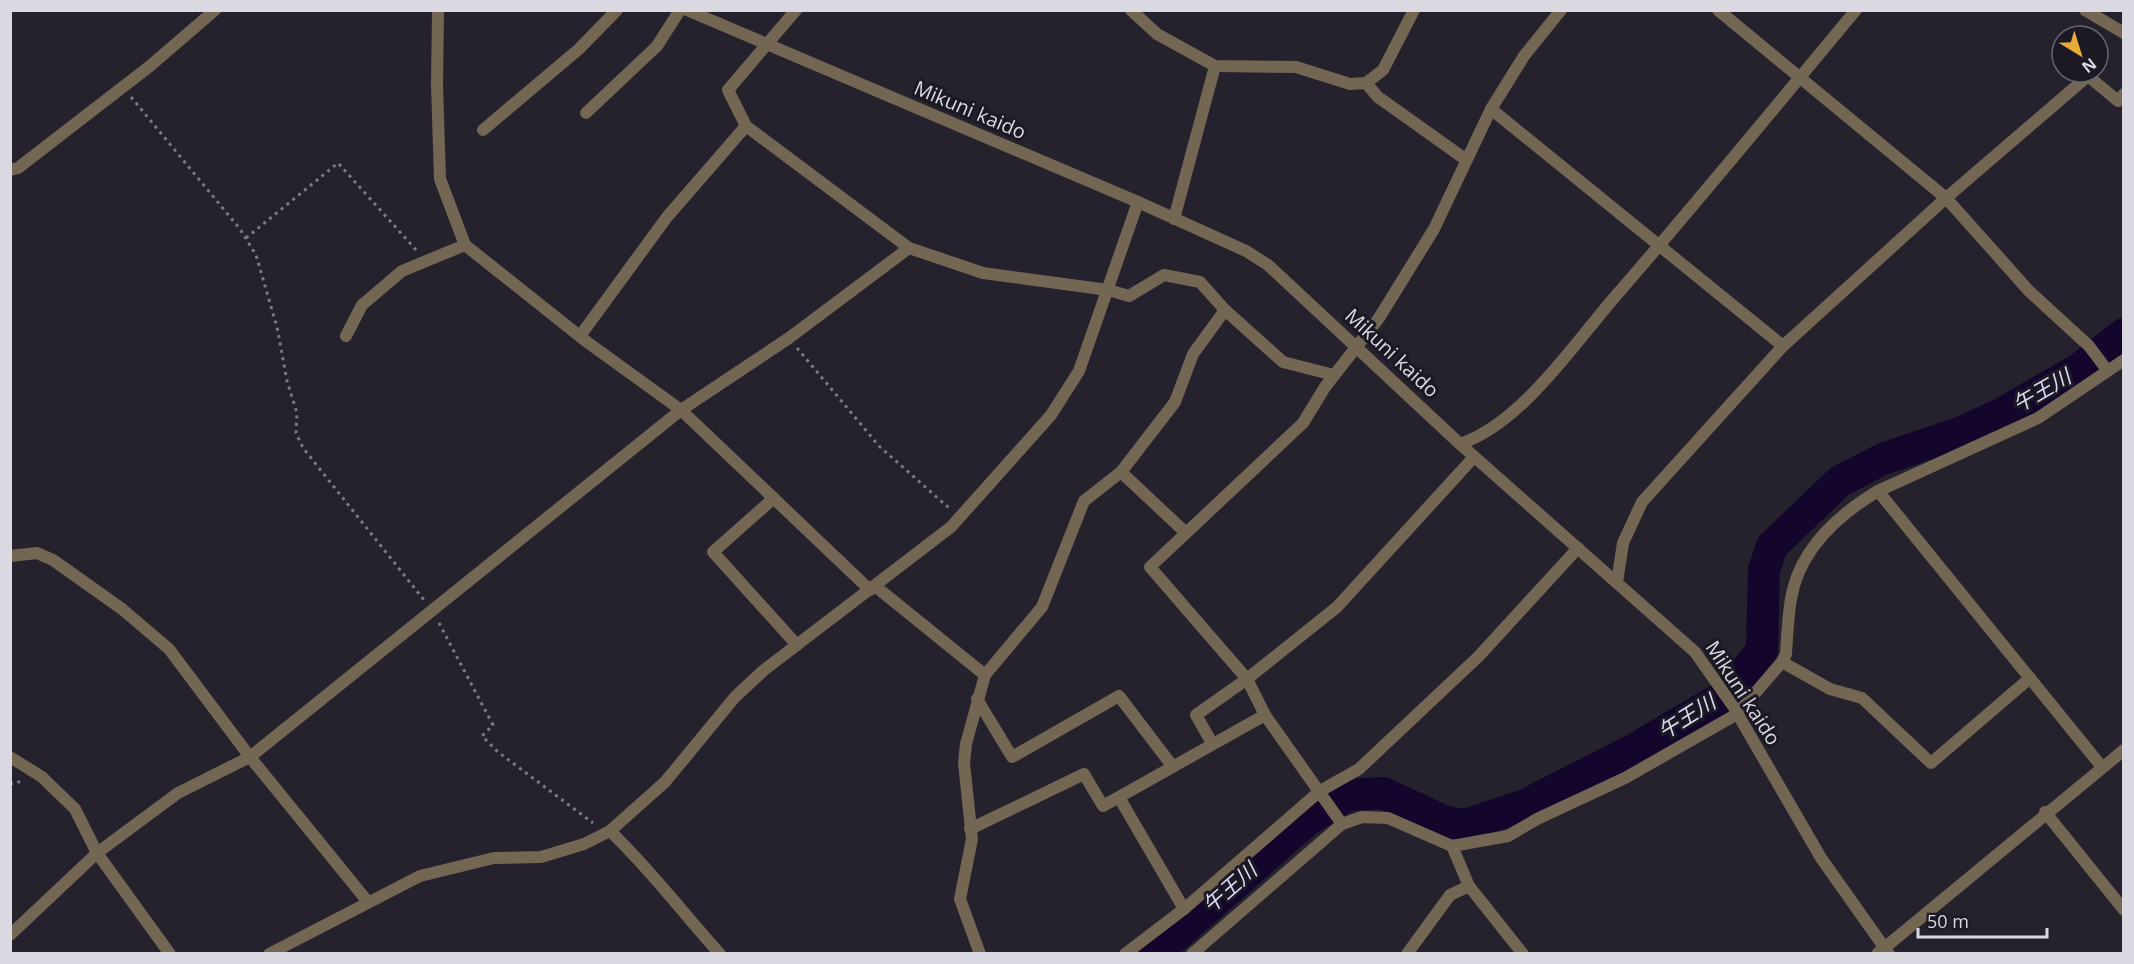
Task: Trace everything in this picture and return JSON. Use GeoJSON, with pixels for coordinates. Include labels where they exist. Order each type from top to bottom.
{"type":"FeatureCollection","features":[{"type":"Feature","properties":{"kind":"street"},"geometry":{"type":"LineString","coordinates":[[10,170],[18,168],[122,87],[215,10]]}},
{"type":"Feature","properties":{"kind":"street"},"geometry":{"type":"LineString","coordinates":[[438,10],[440,179],[465,245],[580,336],[681,410],[873,588],[985,675]]}},
{"type":"Feature","properties":{"kind":"street"},"geometry":{"type":"LineString","coordinates":[[483,130],[579,49],[617,10]]}},
{"type":"Feature","properties":{"kind":"street"},"geometry":{"type":"LineString","coordinates":[[586,113],[657,46],[680,10]]}},
{"type":"Feature","properties":{"kind":"street","name":"Mikuni kaido"},"geometry":{"type":"LineString","coordinates":[[687,10],[1138,202],[1246,251],[1268,265],[1474,457],[1695,652],[1735,710],[1821,858],[1883,951]]}},
{"type":"Feature","properties":{"kind":"street"},"geometry":{"type":"LineString","coordinates":[[796,10],[728,90],[746,126],[909,248],[982,273],[1108,290],[1129,296],[1164,275],[1200,282],[1225,310],[1283,362],[1334,375]]}},
{"type":"Feature","properties":{"kind":"street"},"geometry":{"type":"LineString","coordinates":[[1131,10],[1157,34],[1215,66],[1296,67],[1350,84],[1366,83],[1383,70],[1414,10]]}},
{"type":"Feature","properties":{"kind":"street"},"geometry":{"type":"LineString","coordinates":[[1341,821],[1265,716],[1247,679],[1150,567],[1303,423],[1334,375],[1379,318],[1434,229],[1465,159],[1491,110],[1524,56],[1561,10]]}},
{"type":"Feature","properties":{"kind":"street"},"geometry":{"type":"LineString","coordinates":[[1718,10],[1946,198],[2029,291],[2089,346],[2105,368]]}},
{"type":"Feature","properties":{"kind":"street"},"geometry":{"type":"LineString","coordinates":[[1460,444],[1491,431],[1520,406],[1660,245],[1856,10]]}},
{"type":"Feature","properties":{"kind":"street"},"geometry":{"type":"LineString","coordinates":[[2085,10],[2124,33]]}},
{"type":"Feature","properties":{"kind":"street"},"geometry":{"type":"LineString","coordinates":[[1174,219],[1215,66]]}},
{"type":"Feature","properties":{"kind":"street"},"geometry":{"type":"LineString","coordinates":[[1617,582],[1623,543],[1642,502],[1783,346],[1946,198],[2036,124],[2088,76],[2118,102],[2124,94]]}},
{"type":"Feature","properties":{"kind":"street"},"geometry":{"type":"LineString","coordinates":[[1366,83],[1378,97],[1465,159]]}},
{"type":"Feature","properties":{"kind":"street"},"geometry":{"type":"LineString","coordinates":[[1491,110],[1783,346]]}},
{"type":"Feature","properties":{"kind":"street"},"geometry":{"type":"LineString","coordinates":[[580,336],[667,217],[746,126]]}},
{"type":"Feature","properties":{"kind":"street"},"geometry":{"type":"LineString","coordinates":[[269,954],[420,876],[494,858],[541,857],[584,844],[608,832],[665,782],[735,697],[797,645],[873,588],[960,517],[1056,406],[1079,371],[1138,202]]}},
{"type":"Feature","properties":{"kind":"street"},"geometry":{"type":"LineString","coordinates":[[346,336],[362,305],[373,293],[402,271],[465,245]]}},
{"type":"Feature","properties":{"kind":"street"},"geometry":{"type":"LineString","coordinates":[[10,935],[97,853],[178,793],[250,758],[431,609],[681,410],[789,338],[909,248]]}},
{"type":"Feature","properties":{"kind":"street"},"geometry":{"type":"LineString","coordinates":[[980,954],[960,899],[972,839],[964,763],[976,699],[985,675],[1042,607],[1084,501],[1121,472],[1175,402],[1193,354],[1225,310]]}},
{"type":"Feature","properties":{"kind":"street"},"geometry":{"type":"LineString","coordinates":[[1192,954],[1341,821],[1362,817],[1388,818],[1452,846],[1508,836],[1537,819],[1625,778],[1735,710],[1782,662],[1786,654],[1791,597],[1799,572],[1814,544],[1854,506],[1878,491],[2038,418],[2105,368],[2123,362]]}},
{"type":"Feature","properties":{"kind":"street"},"geometry":{"type":"LineString","coordinates":[[1212,743],[1196,715],[1247,679],[1336,608],[1474,457]]}},
{"type":"Feature","properties":{"kind":"street"},"geometry":{"type":"LineString","coordinates":[[1121,472],[1186,533]]}},
{"type":"Feature","properties":{"kind":"street"},"geometry":{"type":"LineString","coordinates":[[1878,491],[2102,766]]}},
{"type":"Feature","properties":{"kind":"street"},"geometry":{"type":"LineString","coordinates":[[774,498],[713,552],[797,645]]}},
{"type":"Feature","properties":{"kind":"street"},"geometry":{"type":"LineString","coordinates":[[1125,954],[1184,909],[1320,791],[1359,769],[1479,656],[1578,548]]}},
{"type":"Feature","properties":{"kind":"street"},"geometry":{"type":"LineString","coordinates":[[10,556],[38,553],[53,560],[130,615],[170,649],[250,758],[368,902]]}},
{"type":"Feature","properties":{"kind":"street"},"geometry":{"type":"LineString","coordinates":[[1782,662],[1830,689],[1862,698],[1931,763],[2030,678]]}},
{"type":"Feature","properties":{"kind":"street"},"geometry":{"type":"LineString","coordinates":[[976,699],[1012,757],[1119,696],[1173,766]]}},
{"type":"Feature","properties":{"kind":"street"},"geometry":{"type":"LineString","coordinates":[[970,829],[1084,774],[1102,806],[1120,799],[1212,743],[1265,716]]}},
{"type":"Feature","properties":{"kind":"street"},"geometry":{"type":"LineString","coordinates":[[1883,951],[2045,812],[2124,750]]}},
{"type":"Feature","properties":{"kind":"street"},"geometry":{"type":"LineString","coordinates":[[10,757],[42,777],[75,809],[97,853],[170,954]]}},
{"type":"Feature","properties":{"kind":"street"},"geometry":{"type":"LineString","coordinates":[[1120,799],[1184,909]]}},
{"type":"Feature","properties":{"kind":"street"},"geometry":{"type":"LineString","coordinates":[[2045,812],[2124,910]]}},
{"type":"Feature","properties":{"kind":"street"},"geometry":{"type":"LineString","coordinates":[[608,832],[645,865],[682,913],[720,954]]}},
{"type":"Feature","properties":{"kind":"street"},"geometry":{"type":"LineString","coordinates":[[1452,846],[1469,886],[1523,954]]}},
{"type":"Feature","properties":{"kind":"street"},"geometry":{"type":"LineString","coordinates":[[1407,954],[1450,895],[1469,886]]}},
{"type":"Feature","properties":{"kind":"path"},"geometry":{"type":"LineString","coordinates":[[122,87],[246,238],[256,255],[277,327],[287,381],[297,413],[296,433],[303,448],[431,609],[493,725],[482,736],[498,752],[608,832]]}},
{"type":"Feature","properties":{"kind":"path"},"geometry":{"type":"LineString","coordinates":[[246,238],[338,163],[427,260]]}},
{"type":"Feature","properties":{"kind":"path"},"geometry":{"type":"LineString","coordinates":[[789,338],[879,446],[960,517]]}},
{"type":"Feature","properties":{"kind":"waterway","name":"午王川"},"geometry":{"type":"LineString","coordinates":[[1155,954],[1306,821],[1348,795],[1383,793],[1446,822],[1466,825],[1525,805],[1633,750],[1718,700],[1733,687],[1762,650],[1764,570],[1772,546],[1840,481],[1883,459],[1962,432],[2001,414],[2079,369],[2124,334]]}}]}
